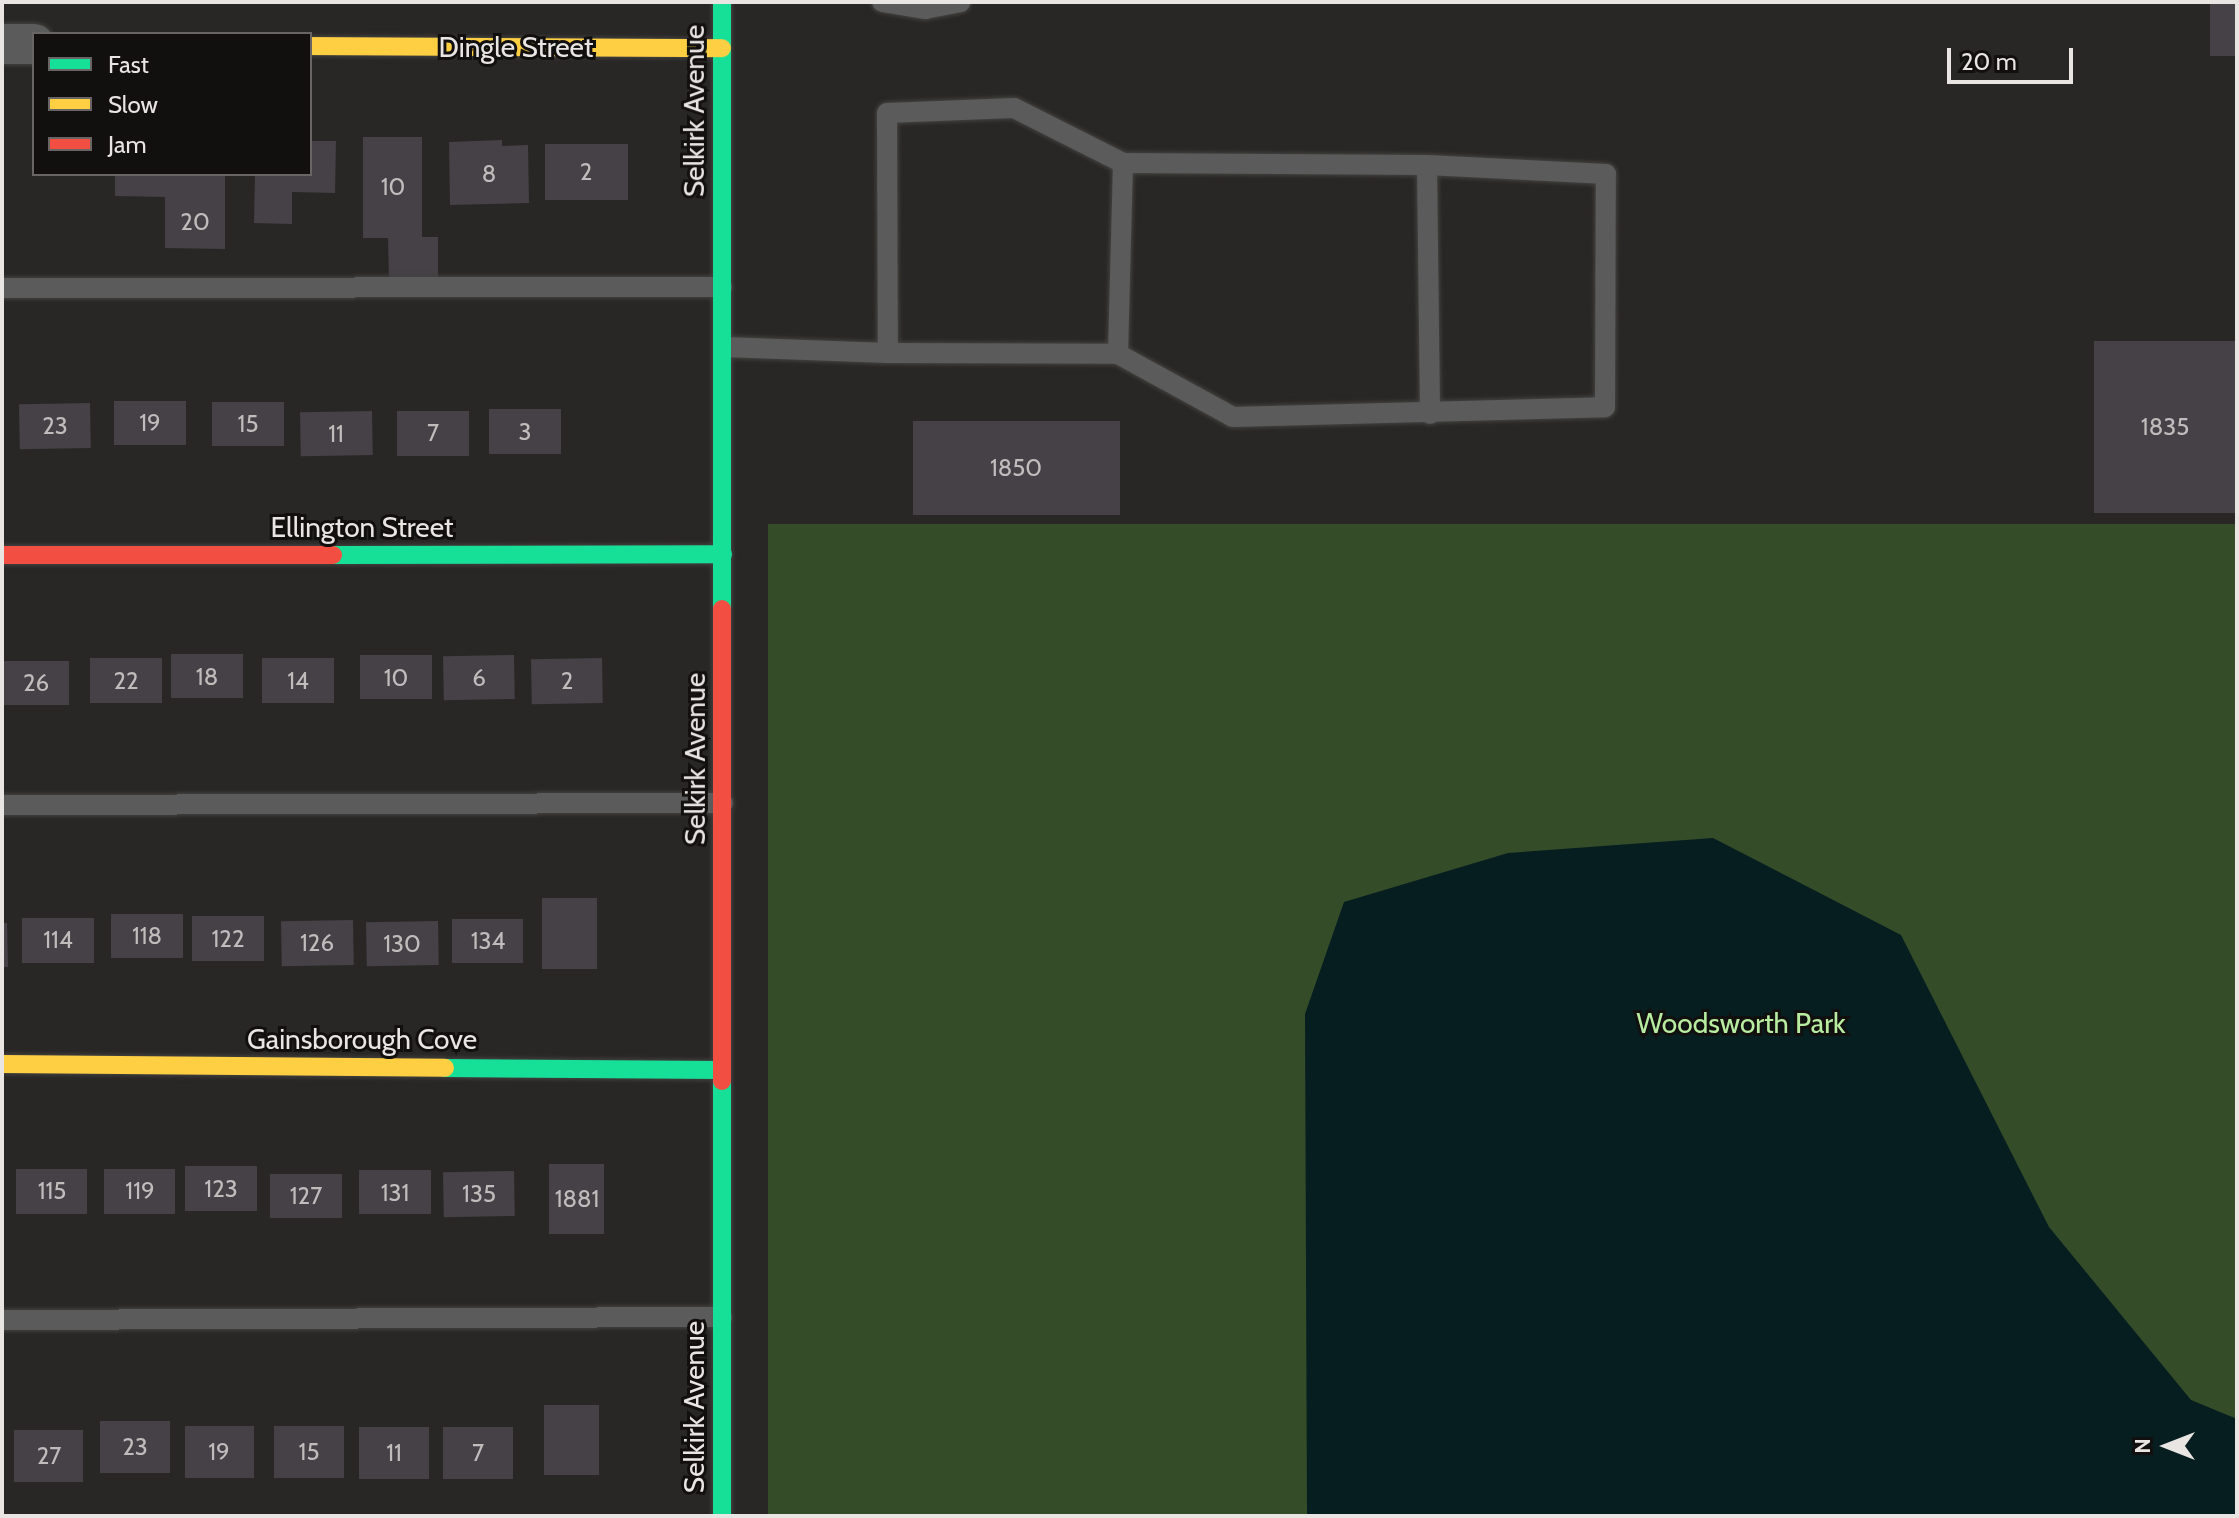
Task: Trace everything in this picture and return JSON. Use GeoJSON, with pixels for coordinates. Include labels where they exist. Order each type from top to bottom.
{"type":"FeatureCollection","features":[{"type":"Feature","properties":{"kind":"street","name":"Selkirk Avenue"},"geometry":{"type":"LineString","coordinates":[[722,2],[722,1516]]}},
{"type":"Feature","properties":{"kind":"street"},"geometry":{"type":"LineString","coordinates":[[2,44],[32,44]]}},
{"type":"Feature","properties":{"kind":"street","name":"Dingle Street"},"geometry":{"type":"LineString","coordinates":[[312,46],[722,48]]}},
{"type":"Feature","properties":{"kind":"street","name":"Ellington Street"},"geometry":{"type":"LineString","coordinates":[[2,555],[723,554]]}},
{"type":"Feature","properties":{"kind":"street","name":"Gainsborough Cove"},"geometry":{"type":"LineString","coordinates":[[2,1064],[722,1070]]}},
{"type":"Feature","properties":{"kind":"lane"},"geometry":{"type":"LineString","coordinates":[[722,2],[742,2]]}},
{"type":"Feature","properties":{"kind":"lane"},"geometry":{"type":"LineString","coordinates":[[882,2],[925,9],[960,2]]}},
{"type":"Feature","properties":{"kind":"lane"},"geometry":{"type":"LineString","coordinates":[[724,347],[888,353],[1118,354],[1233,417],[1605,407],[1606,174],[1427,165],[1123,163],[1014,108],[887,113],[888,353]]}},
{"type":"Feature","properties":{"kind":"lane"},"geometry":{"type":"LineString","coordinates":[[1118,354],[1123,163]]}},
{"type":"Feature","properties":{"kind":"lane"},"geometry":{"type":"LineString","coordinates":[[1427,165],[1430,414]]}},
{"type":"Feature","properties":{"kind":"lane"},"geometry":{"type":"LineString","coordinates":[[2,288],[722,287]]}},
{"type":"Feature","properties":{"kind":"lane"},"geometry":{"type":"LineString","coordinates":[[2,805],[723,803]]}},
{"type":"Feature","properties":{"kind":"lane"},"geometry":{"type":"LineString","coordinates":[[2,1320],[722,1317]]}},
{"type":"Feature","properties":{"kind":"green space","name":"Woodsworth Park"},"geometry":{"type":"Polygon","coordinates":[[[768,524],[2237,524],[2237,1516],[768,1516],[768,524]]]}},
{"type":"Feature","properties":{"kind":"water"},"geometry":{"type":"Polygon","coordinates":[[[1713,838],[1901,935],[2049,1227],[2191,1400],[2237,1419],[2237,1516],[1307,1516],[1305,1014],[1344,902],[1508,853],[1713,838]]]}},
{"type":"Feature","properties":{"kind":"building"},"geometry":{"type":"Polygon","coordinates":[[[2210,2],[2237,2],[2237,56],[2210,56],[2210,2]]]}},
{"type":"Feature","properties":{"kind":"building"},"geometry":{"type":"Polygon","coordinates":[[[363,137],[422,137],[422,237],[438,237],[438,281],[389,281],[388,238],[363,238],[363,137]]]}},
{"type":"Feature","properties":{"kind":"building"},"geometry":{"type":"Polygon","coordinates":[[[502,140],[502,146],[528,145],[529,203],[450,205],[449,142],[502,140]]]}},
{"type":"Feature","properties":{"kind":"building"},"geometry":{"type":"Polygon","coordinates":[[[312,141],[336,141],[335,193],[292,192],[292,224],[254,223],[255,176],[312,176],[312,141]]]}},
{"type":"Feature","properties":{"kind":"building"},"geometry":{"type":"Polygon","coordinates":[[[545,144],[628,144],[628,200],[545,200],[545,144]]]}},
{"type":"Feature","properties":{"kind":"building"},"geometry":{"type":"Polygon","coordinates":[[[115,176],[225,176],[225,249],[165,248],[165,197],[115,196],[115,176]]]}},
{"type":"Feature","properties":{"kind":"building"},"geometry":{"type":"Polygon","coordinates":[[[2094,341],[2237,341],[2237,513],[2094,513],[2094,341]]]}},
{"type":"Feature","properties":{"kind":"building"},"geometry":{"type":"Polygon","coordinates":[[[114,401],[186,401],[186,445],[114,445],[114,401]]]}},
{"type":"Feature","properties":{"kind":"building"},"geometry":{"type":"Polygon","coordinates":[[[212,402],[284,402],[284,446],[212,446],[212,402]]]}},
{"type":"Feature","properties":{"kind":"building"},"geometry":{"type":"Polygon","coordinates":[[[90,403],[91,448],[20,449],[19,404],[90,403]]]}},
{"type":"Feature","properties":{"kind":"building"},"geometry":{"type":"Polygon","coordinates":[[[489,409],[561,409],[561,454],[489,454],[489,409]]]}},
{"type":"Feature","properties":{"kind":"building"},"geometry":{"type":"Polygon","coordinates":[[[372,411],[373,455],[301,456],[300,412],[372,411]]]}},
{"type":"Feature","properties":{"kind":"building"},"geometry":{"type":"Polygon","coordinates":[[[397,411],[469,411],[469,456],[397,456],[397,411]]]}},
{"type":"Feature","properties":{"kind":"building"},"geometry":{"type":"Polygon","coordinates":[[[913,421],[1120,421],[1120,515],[913,515],[913,421]]]}},
{"type":"Feature","properties":{"kind":"building"},"geometry":{"type":"Polygon","coordinates":[[[171,654],[243,654],[243,698],[171,698],[171,654]]]}},
{"type":"Feature","properties":{"kind":"building"},"geometry":{"type":"Polygon","coordinates":[[[360,655],[432,655],[432,699],[360,699],[360,655]]]}},
{"type":"Feature","properties":{"kind":"building"},"geometry":{"type":"Polygon","coordinates":[[[514,655],[515,699],[444,700],[443,656],[514,655]]]}},
{"type":"Feature","properties":{"kind":"building"},"geometry":{"type":"Polygon","coordinates":[[[90,658],[162,658],[162,703],[90,703],[90,658]]]}},
{"type":"Feature","properties":{"kind":"building"},"geometry":{"type":"Polygon","coordinates":[[[262,658],[334,658],[334,703],[262,703],[262,658]]]}},
{"type":"Feature","properties":{"kind":"building"},"geometry":{"type":"Polygon","coordinates":[[[602,658],[603,703],[532,704],[531,659],[602,658]]]}},
{"type":"Feature","properties":{"kind":"building"},"geometry":{"type":"Polygon","coordinates":[[[2,661],[69,661],[69,705],[2,705],[2,661]]]}},
{"type":"Feature","properties":{"kind":"building"},"geometry":{"type":"Polygon","coordinates":[[[542,898],[597,898],[597,969],[542,969],[542,898]]]}},
{"type":"Feature","properties":{"kind":"building"},"geometry":{"type":"Polygon","coordinates":[[[111,914],[183,914],[183,958],[111,958],[111,914]]]}},
{"type":"Feature","properties":{"kind":"building"},"geometry":{"type":"Polygon","coordinates":[[[192,916],[264,916],[264,961],[192,961],[192,916]]]}},
{"type":"Feature","properties":{"kind":"building"},"geometry":{"type":"Polygon","coordinates":[[[22,918],[94,918],[94,963],[22,963],[22,918]]]}},
{"type":"Feature","properties":{"kind":"building"},"geometry":{"type":"Polygon","coordinates":[[[452,919],[523,919],[523,963],[452,963],[452,919]]]}},
{"type":"Feature","properties":{"kind":"building"},"geometry":{"type":"Polygon","coordinates":[[[353,920],[354,965],[282,966],[281,921],[353,920]]]}},
{"type":"Feature","properties":{"kind":"building"},"geometry":{"type":"Polygon","coordinates":[[[438,921],[439,965],[367,966],[366,922],[438,921]]]}},
{"type":"Feature","properties":{"kind":"building"},"geometry":{"type":"Polygon","coordinates":[[[2,923],[7,923],[8,967],[2,967],[2,923]]]}},
{"type":"Feature","properties":{"kind":"building"},"geometry":{"type":"Polygon","coordinates":[[[549,1164],[604,1164],[604,1234],[549,1234],[549,1164]]]}},
{"type":"Feature","properties":{"kind":"building"},"geometry":{"type":"Polygon","coordinates":[[[185,1166],[257,1166],[257,1211],[185,1211],[185,1166]]]}},
{"type":"Feature","properties":{"kind":"building"},"geometry":{"type":"Polygon","coordinates":[[[16,1169],[87,1169],[87,1214],[16,1214],[16,1169]]]}},
{"type":"Feature","properties":{"kind":"building"},"geometry":{"type":"Polygon","coordinates":[[[104,1169],[175,1169],[175,1214],[104,1214],[104,1169]]]}},
{"type":"Feature","properties":{"kind":"building"},"geometry":{"type":"Polygon","coordinates":[[[359,1170],[431,1170],[431,1214],[359,1214],[359,1170]]]}},
{"type":"Feature","properties":{"kind":"building"},"geometry":{"type":"Polygon","coordinates":[[[514,1171],[515,1216],[444,1217],[443,1172],[514,1171]]]}},
{"type":"Feature","properties":{"kind":"building"},"geometry":{"type":"Polygon","coordinates":[[[270,1174],[342,1174],[342,1218],[270,1218],[270,1174]]]}},
{"type":"Feature","properties":{"kind":"building"},"geometry":{"type":"Polygon","coordinates":[[[544,1405],[599,1405],[599,1475],[544,1475],[544,1405]]]}},
{"type":"Feature","properties":{"kind":"building"},"geometry":{"type":"Polygon","coordinates":[[[100,1421],[170,1421],[170,1473],[100,1473],[100,1421]]]}},
{"type":"Feature","properties":{"kind":"building"},"geometry":{"type":"Polygon","coordinates":[[[185,1426],[254,1426],[254,1478],[185,1478],[185,1426]]]}},
{"type":"Feature","properties":{"kind":"building"},"geometry":{"type":"Polygon","coordinates":[[[274,1426],[344,1426],[344,1478],[274,1478],[274,1426]]]}},
{"type":"Feature","properties":{"kind":"building"},"geometry":{"type":"Polygon","coordinates":[[[359,1427],[429,1427],[429,1479],[359,1479],[359,1427]]]}},
{"type":"Feature","properties":{"kind":"building"},"geometry":{"type":"Polygon","coordinates":[[[443,1427],[513,1427],[513,1479],[443,1479],[443,1427]]]}},
{"type":"Feature","properties":{"kind":"building"},"geometry":{"type":"Polygon","coordinates":[[[14,1430],[83,1430],[83,1482],[14,1482],[14,1430]]]}},
{"type":"Feature","properties":{"kind":"traffic: fast"},"geometry":{"type":"LineString","coordinates":[[722,2],[722,609]]}},
{"type":"Feature","properties":{"kind":"traffic: fast"},"geometry":{"type":"LineString","coordinates":[[333,555],[723,554]]}},
{"type":"Feature","properties":{"kind":"traffic: fast"},"geometry":{"type":"LineString","coordinates":[[445,1068],[722,1070]]}},
{"type":"Feature","properties":{"kind":"traffic: fast"},"geometry":{"type":"LineString","coordinates":[[722,1081],[722,1516]]}},
{"type":"Feature","properties":{"kind":"traffic: slow"},"geometry":{"type":"LineString","coordinates":[[312,46],[722,48]]}},
{"type":"Feature","properties":{"kind":"traffic: slow"},"geometry":{"type":"LineString","coordinates":[[2,1064],[445,1068]]}},
{"type":"Feature","properties":{"kind":"traffic: jam"},"geometry":{"type":"LineString","coordinates":[[2,555],[333,555]]}},
{"type":"Feature","properties":{"kind":"traffic: jam"},"geometry":{"type":"LineString","coordinates":[[722,609],[722,1081]]}}]}
